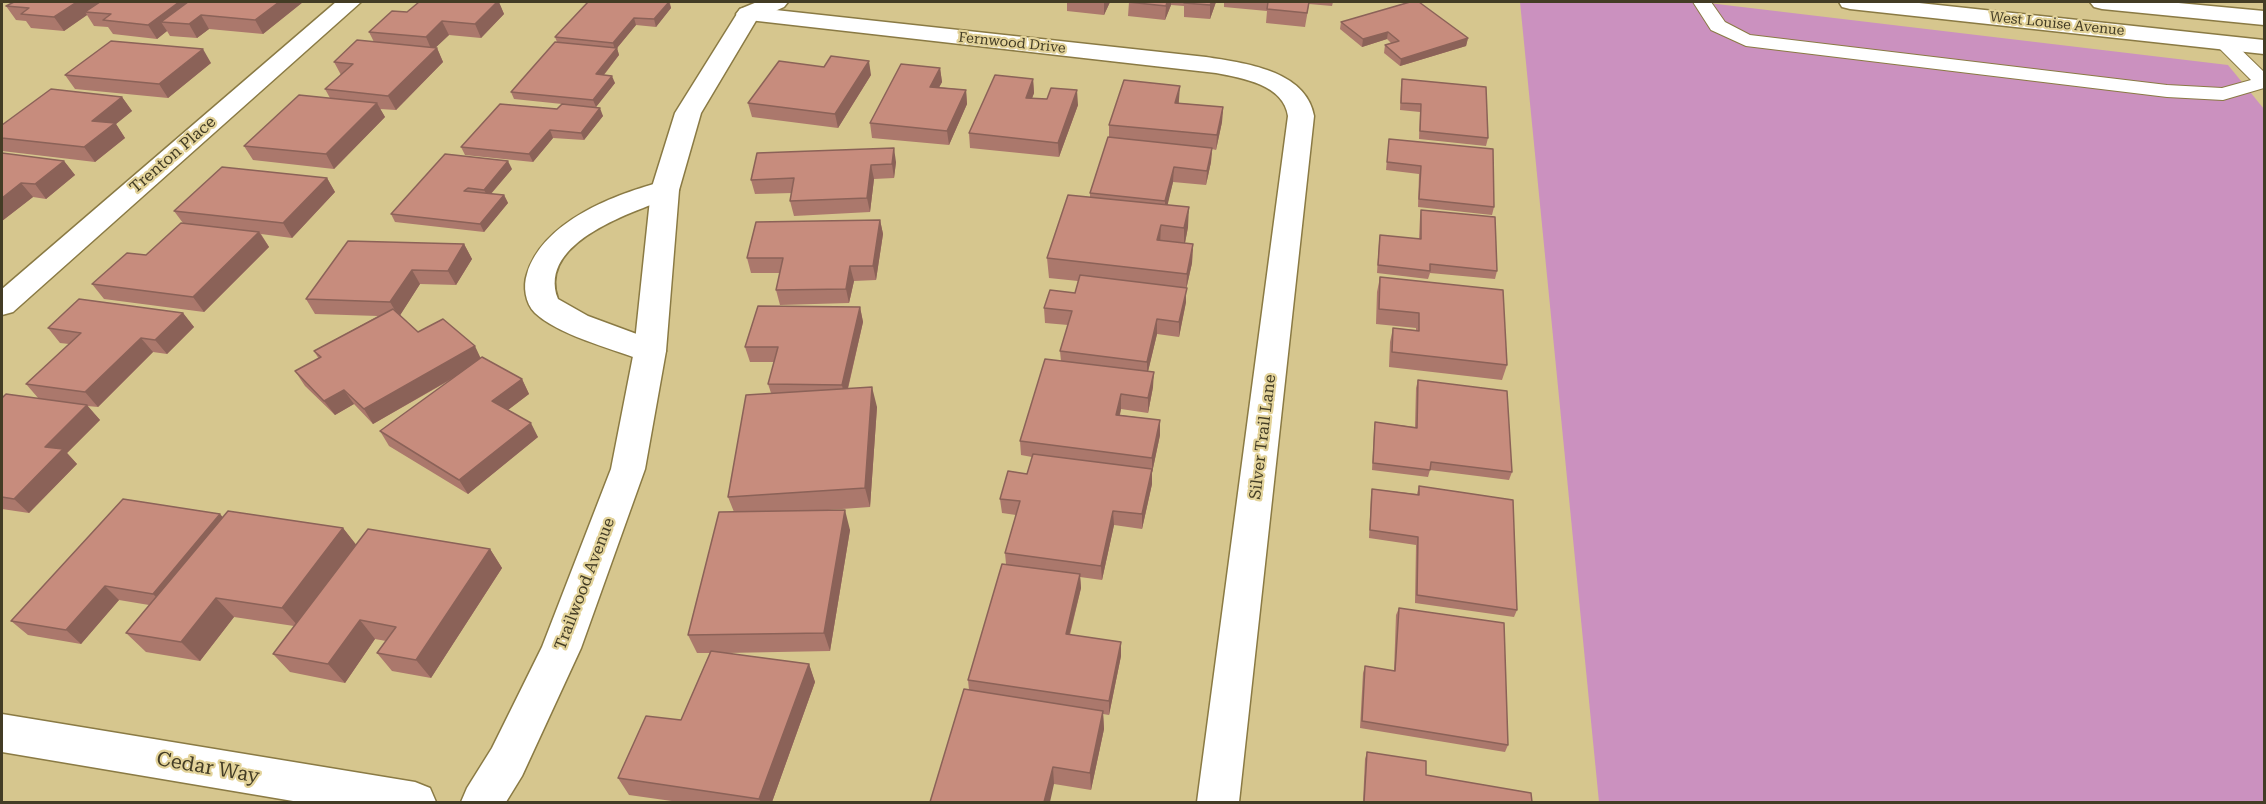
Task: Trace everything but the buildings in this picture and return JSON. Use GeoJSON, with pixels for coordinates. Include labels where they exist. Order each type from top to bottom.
{"type":"FeatureCollection","features":[{"type":"Feature","properties":{"kind":"street","name":"West Louise Avenue"},"geometry":{"type":"LineString","coordinates":[[1850,2],[2265,47]]}},
{"type":"Feature","properties":{"kind":"street","name":"West Louise Avenue"},"geometry":{"type":"LineString","coordinates":[[2102,2],[2265,18]]}},
{"type":"Feature","properties":{"kind":"street","name":"Trenton Place"},"geometry":{"type":"LineString","coordinates":[[2,305],[347,4]]}},
{"type":"Feature","properties":{"kind":"street","name":"Fernwood Drive"},"geometry":{"type":"LineString","coordinates":[[756,6],[1206,64],[1233,69],[1275,82]]}},
{"type":"Feature","properties":{"kind":"street","name":"Trailwood Avenue"},"geometry":{"type":"LineString","coordinates":[[482,802],[507,762],[561,648],[628,469],[650,351],[665,190],[687,113],[756,6]]}},
{"type":"Feature","properties":{"kind":"street","name":"Silver Trail Lane"},"geometry":{"type":"LineString","coordinates":[[1218,802],[1302,116],[1297,100],[1275,82]]}},
{"type":"Feature","properties":{"kind":"street"},"geometry":{"type":"LineString","coordinates":[[650,351],[577,324],[545,305],[538,284],[549,253],[566,236],[585,224],[665,190]]}},
{"type":"Feature","properties":{"kind":"street","name":"Cedar Way"},"geometry":{"type":"LineString","coordinates":[[2,733],[415,802]]}},
{"type":"Feature","properties":{"kind":"lane"},"geometry":{"type":"LineString","coordinates":[[1702,2],[1718,26],[1746,40],[2167,91],[2223,94],[2264,82]]}},
{"type":"Feature","properties":{"kind":"lane"},"geometry":{"type":"LineString","coordinates":[[2222,42],[2264,82]]}},
{"type":"Feature","properties":{"kind":"shaded area"},"geometry":{"type":"Polygon","coordinates":[[[1520,2],[1700,2],[2228,65],[2264,109],[2264,802],[1599,802],[1520,2]]]}}]}
